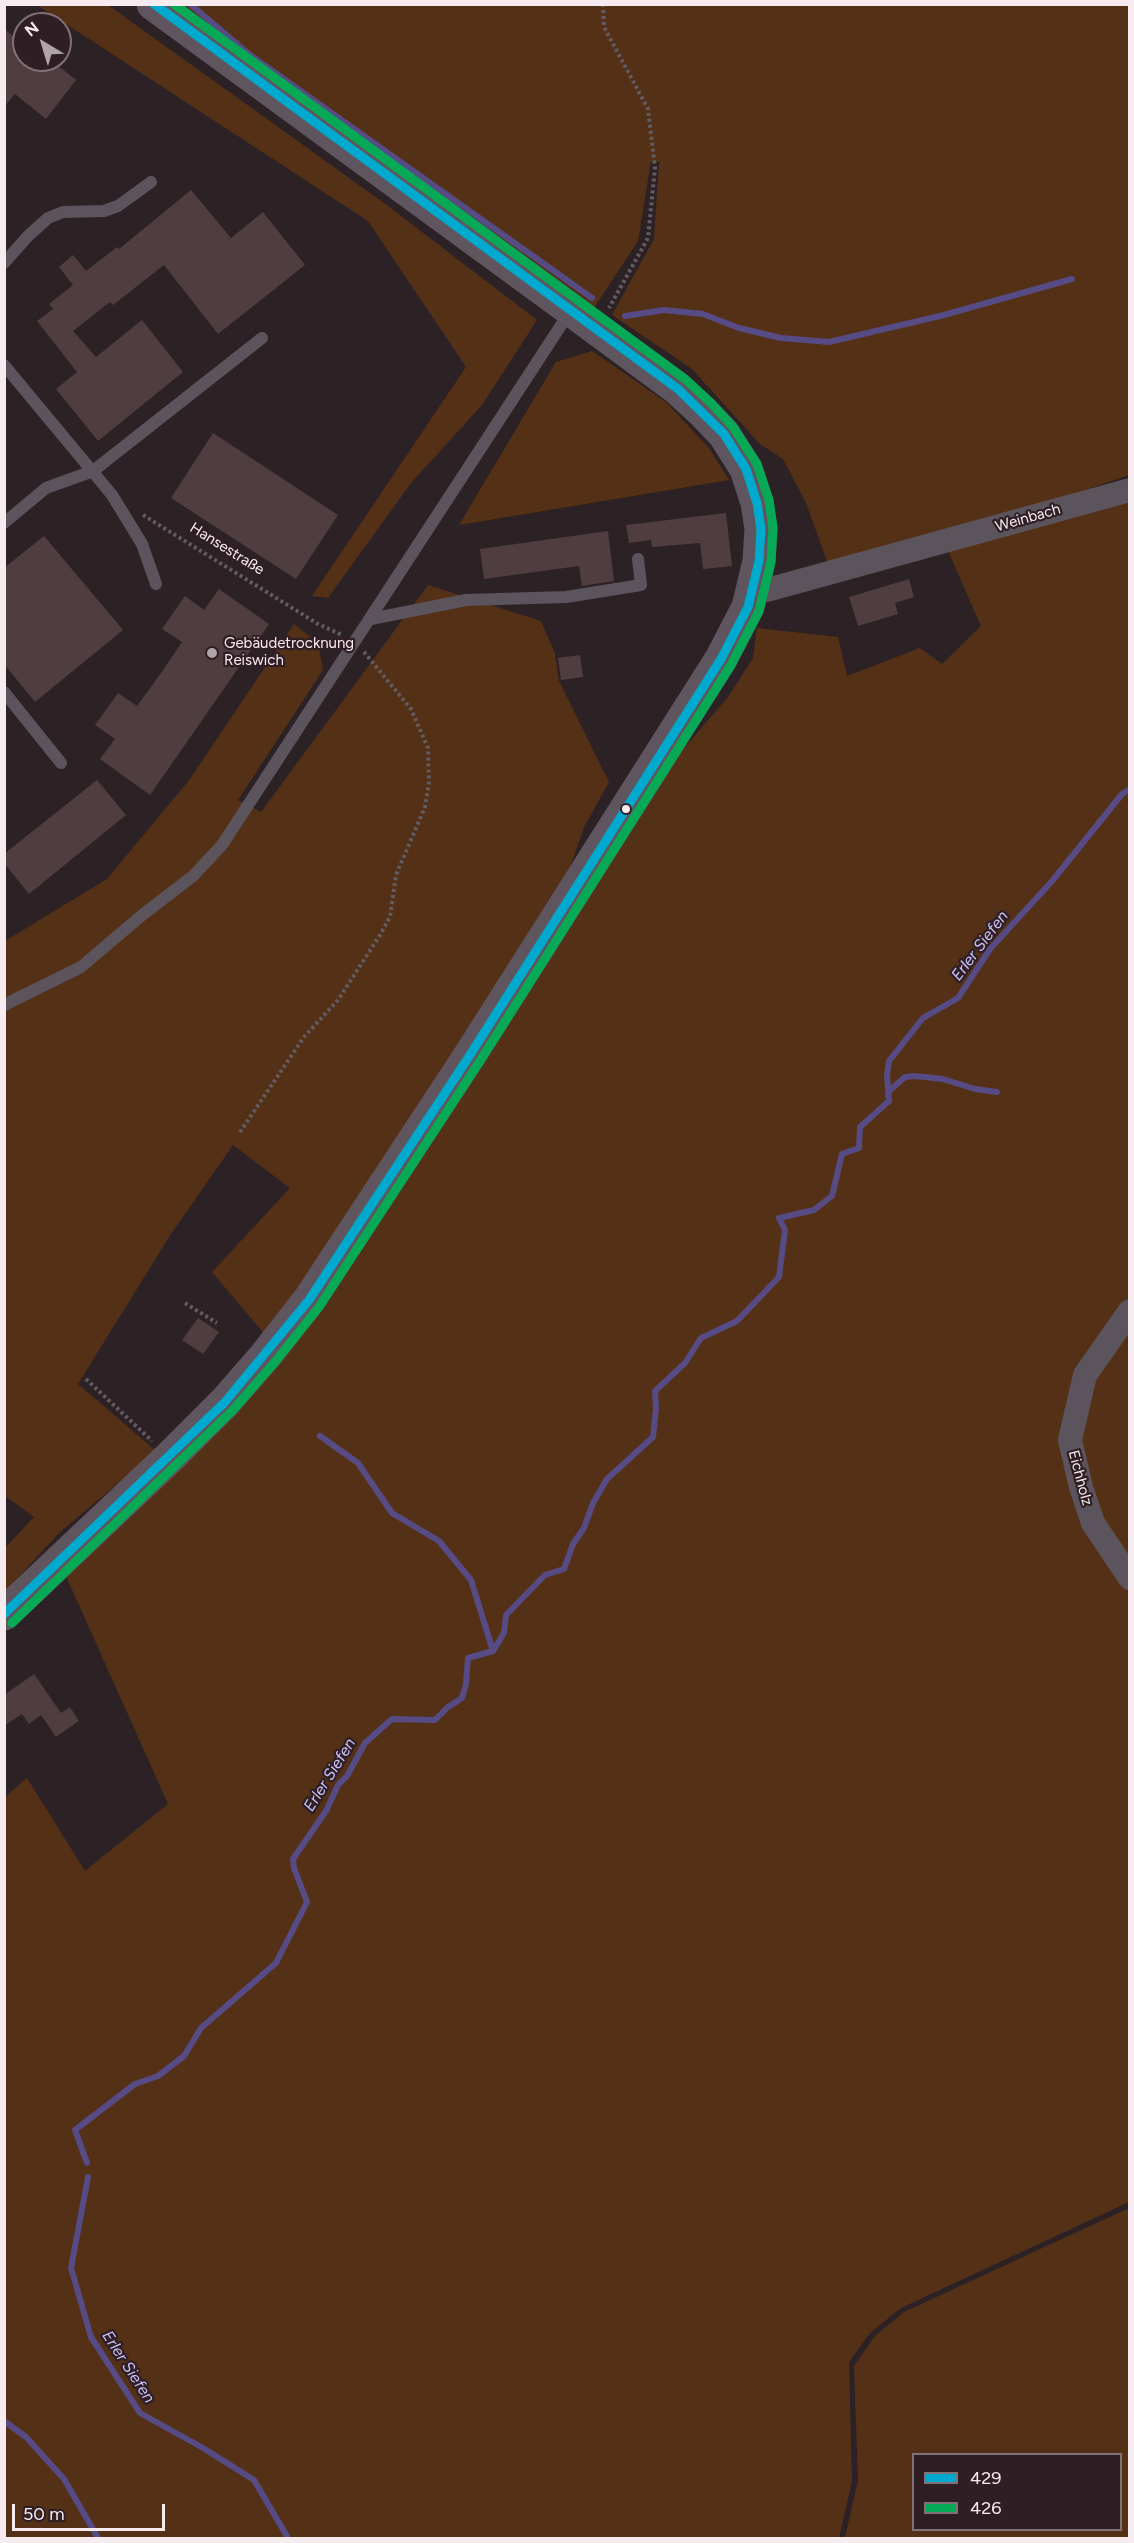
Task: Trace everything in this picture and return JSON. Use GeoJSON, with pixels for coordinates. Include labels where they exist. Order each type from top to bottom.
{"type":"FeatureCollection","features":[{"type":"Feature","properties":{"kind":"main road"},"geometry":{"type":"LineString","coordinates":[[4,1614],[170,1457],[266,1355],[309,1300],[347,1245],[721,659],[748,607],[759,561],[761,529],[746,469],[735,450],[703,412],[678,389],[153,4]]}},
{"type":"Feature","properties":{"kind":"street","name":"Weinbach"},"geometry":{"type":"LineString","coordinates":[[754,586],[767,590],[1130,490]]}},
{"type":"Feature","properties":{"kind":"street","name":"Eichholz"},"geometry":{"type":"LineString","coordinates":[[1130,1311],[1084,1375],[1070,1440],[1081,1487],[1093,1523],[1130,1578]]}},
{"type":"Feature","properties":{"kind":"lane"},"geometry":{"type":"LineString","coordinates":[[4,263],[48,218],[63,212],[104,211],[118,206],[151,182]]}},
{"type":"Feature","properties":{"kind":"lane"},"geometry":{"type":"LineString","coordinates":[[4,1005],[81,967],[193,876],[222,845],[571,310]]}},
{"type":"Feature","properties":{"kind":"lane"},"geometry":{"type":"LineString","coordinates":[[4,523],[46,488],[93,471],[262,338]]}},
{"type":"Feature","properties":{"kind":"lane"},"geometry":{"type":"LineString","coordinates":[[4,364],[112,495],[142,544],[156,584]]}},
{"type":"Feature","properties":{"kind":"lane"},"geometry":{"type":"LineString","coordinates":[[371,619],[466,600],[566,597],[641,585],[638,559]]}},
{"type":"Feature","properties":{"kind":"lane"},"geometry":{"type":"LineString","coordinates":[[4,692],[61,763]]}},
{"type":"Feature","properties":{"kind":"path"},"geometry":{"type":"LineString","coordinates":[[597,329],[648,238],[655,168],[648,109],[604,27],[603,4]]}},
{"type":"Feature","properties":{"kind":"path","name":"Hansestraße"},"geometry":{"type":"LineString","coordinates":[[112,495],[318,624],[355,642]]}},
{"type":"Feature","properties":{"kind":"path"},"geometry":{"type":"LineString","coordinates":[[240,1132],[304,1037],[338,1000],[380,935],[390,917],[396,875],[424,807],[429,783],[428,748],[411,708],[355,642]]}},
{"type":"Feature","properties":{"kind":"path"},"geometry":{"type":"LineString","coordinates":[[185,1303],[217,1323]]}},
{"type":"Feature","properties":{"kind":"path"},"geometry":{"type":"LineString","coordinates":[[86,1379],[170,1457]]}},
{"type":"Feature","properties":{"kind":"shaded area"},"geometry":{"type":"Polygon","coordinates":[[[37,5],[108,5],[384,203],[537,320],[482,405],[411,483],[328,598],[312,596],[466,367],[368,221],[72,28],[72,12],[48,12],[37,5]]]}},
{"type":"Feature","properties":{"kind":"shaded area"},"geometry":{"type":"Polygon","coordinates":[[[166,5],[1129,5],[1129,475],[949,537],[828,564],[806,503],[783,459],[760,444],[692,369],[612,315],[654,239],[659,162],[651,161],[638,241],[594,308],[166,5]]]}},
{"type":"Feature","properties":{"kind":"shaded area"},"geometry":{"type":"Polygon","coordinates":[[[592,351],[666,402],[709,448],[729,480],[459,525],[556,362],[592,351]]]}},
{"type":"Feature","properties":{"kind":"shaded area"},"geometry":{"type":"Polygon","coordinates":[[[1129,503],[1129,1306],[1067,1440],[1129,1584],[1129,2202],[901,2308],[870,2333],[849,2362],[852,2481],[839,2538],[5,2538],[4,1798],[27,1778],[85,1871],[168,1804],[66,1576],[164,1480],[679,754],[728,697],[753,658],[757,628],[838,637],[847,676],[920,648],[942,664],[981,626],[945,544],[1042,517],[1129,503]]]}},
{"type":"Feature","properties":{"kind":"shaded area"},"geometry":{"type":"Polygon","coordinates":[[[428,585],[541,621],[555,654],[559,681],[609,782],[584,827],[571,865],[325,1255],[267,1337],[212,1272],[290,1188],[233,1145],[169,1237],[78,1384],[156,1451],[59,1533],[5,1592],[4,1549],[34,1517],[5,1496],[5,941],[107,879],[190,779],[294,624],[318,643],[323,670],[238,800],[261,812],[428,585]]]}},
{"type":"Feature","properties":{"kind":"shaded area"},"geometry":{"type":"Polygon","coordinates":[[[1129,1318],[1129,1570],[1097,1521],[1076,1440],[1088,1377],[1129,1318]]]}},
{"type":"Feature","properties":{"kind":"shaded area"},"geometry":{"type":"Polygon","coordinates":[[[1129,2208],[1129,2538],[845,2538],[858,2480],[854,2366],[875,2336],[904,2312],[1129,2208]]]}},
{"type":"Feature","properties":{"kind":"building"},"geometry":{"type":"Polygon","coordinates":[[[4,29],[12,35],[12,72],[66,72],[76,80],[46,119],[15,94],[4,107],[4,29]]]}},
{"type":"Feature","properties":{"kind":"building"},"geometry":{"type":"Polygon","coordinates":[[[191,190],[231,238],[263,212],[305,265],[218,334],[164,265],[113,305],[110,302],[73,331],[96,357],[142,320],[183,372],[98,441],[56,389],[77,372],[37,321],[53,309],[49,304],[73,285],[59,267],[73,255],[86,271],[117,247],[119,249],[191,190]]]}},
{"type":"Feature","properties":{"kind":"building"},"geometry":{"type":"Polygon","coordinates":[[[213,433],[338,515],[296,579],[171,498],[213,433]]]}},
{"type":"Feature","properties":{"kind":"building"},"geometry":{"type":"Polygon","coordinates":[[[726,513],[732,566],[703,569],[700,543],[652,547],[651,540],[629,543],[626,525],[726,513]]]}},
{"type":"Feature","properties":{"kind":"building"},"geometry":{"type":"Polygon","coordinates":[[[608,531],[614,581],[582,586],[579,566],[484,579],[480,549],[608,531]]]}},
{"type":"Feature","properties":{"kind":"building"},"geometry":{"type":"Polygon","coordinates":[[[44,536],[123,630],[35,702],[4,664],[4,568],[44,536]]]}},
{"type":"Feature","properties":{"kind":"building"},"geometry":{"type":"Polygon","coordinates":[[[909,579],[914,597],[895,603],[898,614],[858,626],[849,597],[909,579]]]}},
{"type":"Feature","properties":{"kind":"building"},"geometry":{"type":"Polygon","coordinates":[[[219,589],[269,624],[150,795],[100,759],[115,739],[95,725],[118,693],[137,706],[161,673],[182,642],[162,629],[185,596],[204,610],[219,589]]]}},
{"type":"Feature","properties":{"kind":"building"},"geometry":{"type":"Polygon","coordinates":[[[580,655],[583,677],[561,680],[558,658],[580,655]]]}},
{"type":"Feature","properties":{"kind":"building"},"geometry":{"type":"Polygon","coordinates":[[[97,780],[126,815],[29,894],[4,863],[4,854],[97,780]]]}},
{"type":"Feature","properties":{"kind":"building"},"geometry":{"type":"Polygon","coordinates":[[[198,1318],[219,1332],[203,1354],[182,1340],[198,1318]]]}},
{"type":"Feature","properties":{"kind":"building"},"geometry":{"type":"Polygon","coordinates":[[[34,1674],[61,1713],[70,1707],[79,1721],[56,1737],[41,1715],[29,1724],[22,1714],[4,1726],[4,1695],[34,1674]]]}},
{"type":"Feature","properties":{"kind":"waterway"},"geometry":{"type":"LineString","coordinates":[[190,4],[250,55],[592,298]]}},
{"type":"Feature","properties":{"kind":"waterway"},"geometry":{"type":"LineString","coordinates":[[625,316],[664,310],[703,314],[739,328],[781,338],[829,342],[944,315],[1072,279]]}},
{"type":"Feature","properties":{"kind":"waterway","name":"Erler Siefen"},"geometry":{"type":"LineString","coordinates":[[87,2163],[75,2130],[135,2084],[158,2076],[184,2056],[201,2028],[276,1963],[307,1902],[294,1868],[293,1859],[326,1811],[338,1785],[347,1776],[365,1743],[392,1719],[435,1720],[448,1707],[462,1698],[466,1684],[468,1658],[493,1651],[504,1633],[506,1615],[545,1575],[564,1569],[573,1544],[584,1528],[593,1503],[607,1479],[653,1437],[655,1391],[685,1363],[701,1338],[737,1321],[779,1277],[785,1230],[779,1218],[814,1210],[832,1196],[842,1154],[859,1148],[860,1127],[889,1101],[887,1075],[889,1061],[923,1018],[958,998],[990,949],[1053,880],[1122,794],[1130,789]]}},
{"type":"Feature","properties":{"kind":"waterway"},"geometry":{"type":"LineString","coordinates":[[888,1092],[905,1077],[915,1076],[943,1079],[975,1089],[997,1092]]}},
{"type":"Feature","properties":{"kind":"waterway"},"geometry":{"type":"LineString","coordinates":[[320,1436],[358,1463],[392,1513],[439,1541],[471,1580],[493,1651]]}},
{"type":"Feature","properties":{"kind":"waterway","name":"Erler Siefen"},"geometry":{"type":"LineString","coordinates":[[88,2177],[71,2268],[91,2337],[140,2413],[254,2480],[288,2538]]}},
{"type":"Feature","properties":{"kind":"waterway"},"geometry":{"type":"LineString","coordinates":[[4,2421],[26,2437],[64,2479],[98,2538]]}},
{"type":"Feature","properties":{"kind":"transit line","name":"429"},"geometry":{"type":"LineString","coordinates":[[4,1614],[225,1402],[309,1300],[470,1055],[721,659],[748,607],[759,561],[761,529],[757,503],[746,469],[724,434],[678,389],[154,4]]}},
{"type":"Feature","properties":{"kind":"transit line","name":"426"},"geometry":{"type":"LineString","coordinates":[[12,1623],[233,1410],[319,1307],[480,1061],[731,665],[759,611],[771,562],[773,527],[769,500],[757,464],[733,427],[711,403],[685,379],[174,4]]}},
{"type":"Feature","properties":{"kind":"place","name":"Gebäudetrocknung Reiswich"},"geometry":{"type":"Point","coordinates":[212,653]}}]}
